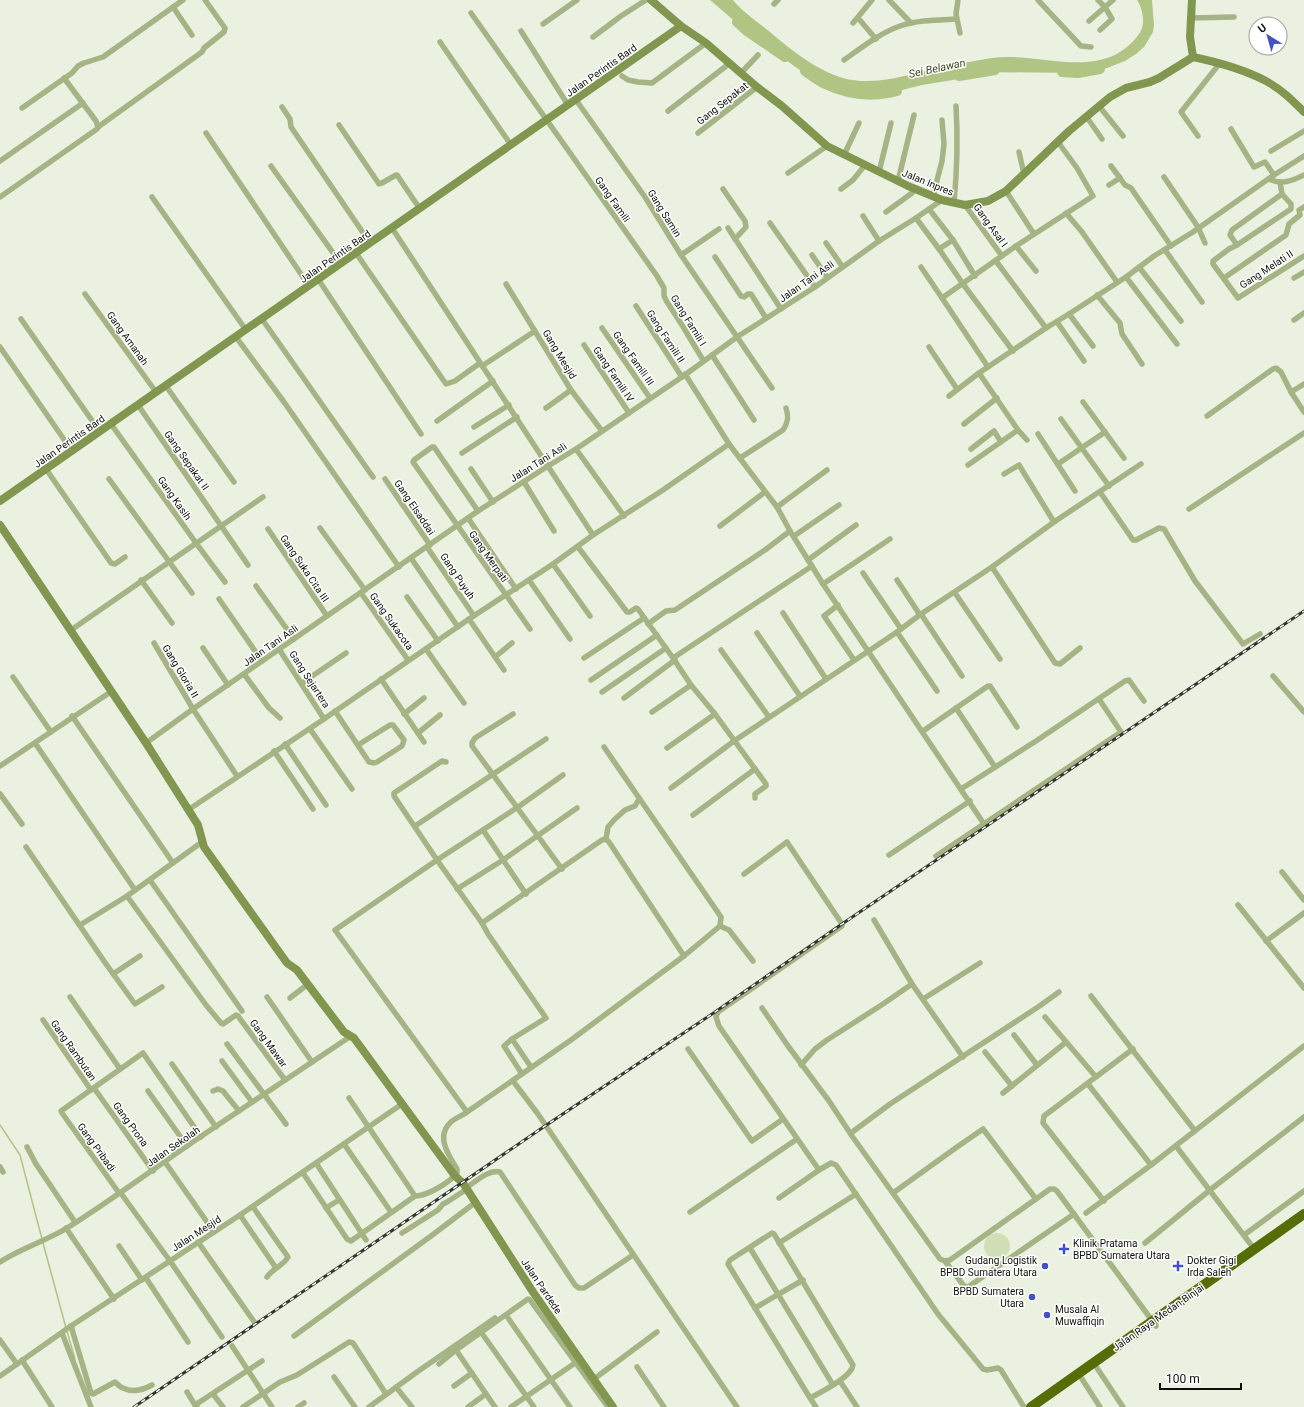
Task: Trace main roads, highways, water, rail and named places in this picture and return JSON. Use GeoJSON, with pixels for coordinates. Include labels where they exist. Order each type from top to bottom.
{"type":"FeatureCollection","features":[{"type":"Feature","properties":{"kind":"highway","name":"Jalan Raya Medan-Binjai"},"geometry":{"type":"LineString","coordinates":[[1043,1407],[1097,1368],[1154,1323],[1304,1214]]}},
{"type":"Feature","properties":{"kind":"highway","name":"Jalan Raya Medan-Binjai"},"geometry":{"type":"LineString","coordinates":[[1031,1407],[1304,1220]]}},
{"type":"Feature","properties":{"kind":"waterway","name":"Sei Belawan"},"geometry":{"type":"LineString","coordinates":[[737,22],[747,31],[785,57]]}},
{"type":"Feature","properties":{"kind":"waterway","name":"Sei Belawan"},"geometry":{"type":"LineString","coordinates":[[1062,72],[1078,73],[1100,69]]}},
{"type":"Feature","properties":{"kind":"waterway","name":"Sei Belawan"},"geometry":{"type":"LineString","coordinates":[[959,76],[995,70]]}},
{"type":"Feature","properties":{"kind":"waterway","name":"Sei Belawan"},"geometry":{"type":"LineString","coordinates":[[805,71],[816,79],[832,87],[859,94],[878,94],[897,91]]}},
{"type":"Feature","properties":{"kind":"waterway"},"geometry":{"type":"LineString","coordinates":[[0,1125],[20,1155],[42,1239]]}},
{"type":"Feature","properties":{"kind":"waterway"},"geometry":{"type":"LineString","coordinates":[[43,1243],[66,1328]]}},
{"type":"Feature","properties":{"kind":"waterway"},"geometry":{"type":"LineString","coordinates":[[67,1331],[75,1359]]}},
{"type":"Feature","properties":{"kind":"railway"},"geometry":{"type":"LineString","coordinates":[[134,1407],[1304,611]]}},
{"type":"Feature","properties":{"kind":"place","name":"Klinik Pratama BPBD Sumatera Utara"},"geometry":{"type":"Point","coordinates":[1064,1249]}},
{"type":"Feature","properties":{"kind":"place","name":"Gudang Logistik BPBD Sumatera Utara"},"geometry":{"type":"Point","coordinates":[1045,1266]}},
{"type":"Feature","properties":{"kind":"place","name":"Dokter Gigi Irda Saleh"},"geometry":{"type":"Point","coordinates":[1178,1266]}},
{"type":"Feature","properties":{"kind":"place","name":"BPBD Sumatera Utara"},"geometry":{"type":"Point","coordinates":[1032,1297]}},
{"type":"Feature","properties":{"kind":"place","name":"Musala Al Muwaffiqin"},"geometry":{"type":"Point","coordinates":[1047,1315]}}]}
